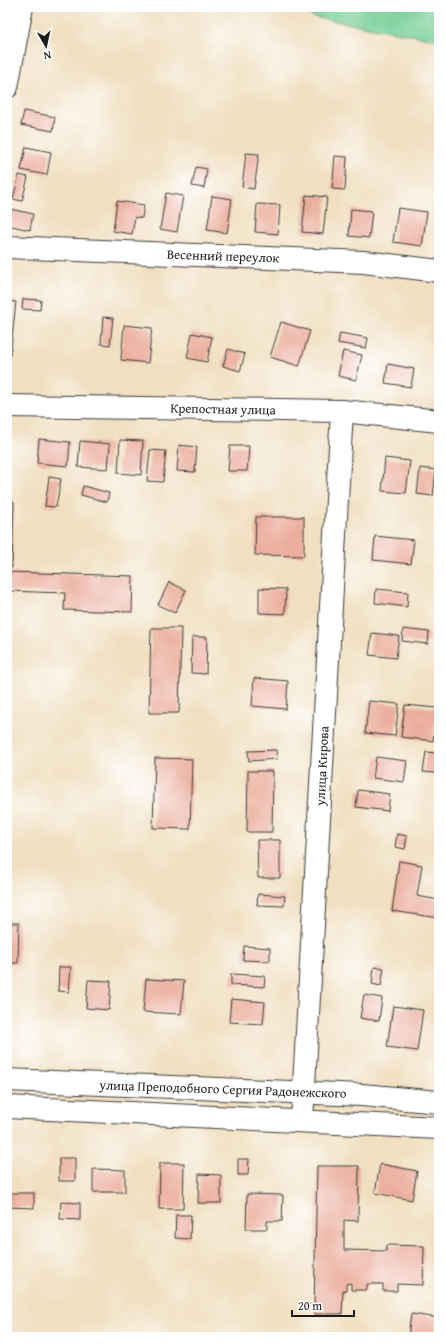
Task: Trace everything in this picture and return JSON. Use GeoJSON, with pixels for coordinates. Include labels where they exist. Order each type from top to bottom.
{"type":"FeatureCollection","features":[{"type":"Feature","properties":{"kind":"street"},"geometry":{"type":"LineString","coordinates":[[7,88],[22,7]]}},
{"type":"Feature","properties":{"kind":"street","name":"Весенний переулок"},"geometry":{"type":"LineString","coordinates":[[7,246],[364,262],[439,271]]}},
{"type":"Feature","properties":{"kind":"street","name":"Крепостная улица"},"geometry":{"type":"LineString","coordinates":[[7,406],[342,411],[439,421]]}},
{"type":"Feature","properties":{"kind":"street","name":"улица Кирова"},"geometry":{"type":"LineString","coordinates":[[302,1121],[342,411]]}},
{"type":"Feature","properties":{"kind":"street","name":"улица Преподобного Сергия Радонежского"},"geometry":{"type":"LineString","coordinates":[[7,1080],[362,1095],[439,1102]]}},
{"type":"Feature","properties":{"kind":"street","name":"улица Преподобного Сергия Радонежского"},"geometry":{"type":"LineString","coordinates":[[7,1107],[439,1128]]}},
{"type":"Feature","properties":{"kind":"green space"},"geometry":{"type":"Polygon","coordinates":[[[296,7],[439,7],[439,40],[313,17],[296,7]]]}},
{"type":"Feature","properties":{"kind":"building"},"geometry":{"type":"Polygon","coordinates":[[[24,111],[55,117],[53,131],[21,125],[24,111]]]}},
{"type":"Feature","properties":{"kind":"building"},"geometry":{"type":"Polygon","coordinates":[[[26,147],[51,152],[47,175],[21,170],[26,147]]]}},
{"type":"Feature","properties":{"kind":"building"},"geometry":{"type":"Polygon","coordinates":[[[246,153],[259,154],[254,189],[242,187],[246,153]]]}},
{"type":"Feature","properties":{"kind":"building"},"geometry":{"type":"Polygon","coordinates":[[[335,156],[347,157],[345,190],[332,189],[335,156]]]}},
{"type":"Feature","properties":{"kind":"building"},"geometry":{"type":"Polygon","coordinates":[[[196,167],[207,169],[204,188],[192,186],[196,167]]]}},
{"type":"Feature","properties":{"kind":"building"},"geometry":{"type":"Polygon","coordinates":[[[19,175],[28,177],[22,201],[13,199],[19,175]]]}},
{"type":"Feature","properties":{"kind":"building"},"geometry":{"type":"Polygon","coordinates":[[[166,193],[183,196],[177,232],[160,229],[166,193]]]}},
{"type":"Feature","properties":{"kind":"building"},"geometry":{"type":"Polygon","coordinates":[[[306,195],[327,197],[323,234],[302,232],[306,195]]]}},
{"type":"Feature","properties":{"kind":"building"},"geometry":{"type":"Polygon","coordinates":[[[212,196],[232,199],[227,233],[207,230],[212,196]]]}},
{"type":"Feature","properties":{"kind":"building"},"geometry":{"type":"Polygon","coordinates":[[[117,201],[144,205],[142,218],[135,217],[132,234],[113,231],[117,201]]]}},
{"type":"Feature","properties":{"kind":"building"},"geometry":{"type":"Polygon","coordinates":[[[257,204],[280,205],[278,234],[255,232],[257,204]]]}},
{"type":"Feature","properties":{"kind":"building"},"geometry":{"type":"Polygon","coordinates":[[[398,208],[427,212],[422,246],[393,242],[398,208]]]}},
{"type":"Feature","properties":{"kind":"building"},"geometry":{"type":"Polygon","coordinates":[[[10,209],[33,214],[30,230],[7,225],[10,209]]]}},
{"type":"Feature","properties":{"kind":"building"},"geometry":{"type":"Polygon","coordinates":[[[351,209],[372,211],[369,238],[349,236],[351,209]]]}},
{"type":"Feature","properties":{"kind":"building"},"geometry":{"type":"Polygon","coordinates":[[[23,299],[41,300],[40,310],[22,309],[23,299]]]}},
{"type":"Feature","properties":{"kind":"building"},"geometry":{"type":"Polygon","coordinates":[[[7,301],[16,302],[10,357],[7,357],[7,301]]]}},
{"type":"Feature","properties":{"kind":"building"},"geometry":{"type":"Polygon","coordinates":[[[103,317],[113,318],[110,345],[101,344],[103,317]]]}},
{"type":"Feature","properties":{"kind":"building"},"geometry":{"type":"Polygon","coordinates":[[[281,322],[310,331],[299,366],[270,357],[281,322]]]}},
{"type":"Feature","properties":{"kind":"building"},"geometry":{"type":"Polygon","coordinates":[[[124,325],[152,328],[148,363],[121,360],[124,325]]]}},
{"type":"Feature","properties":{"kind":"building"},"geometry":{"type":"Polygon","coordinates":[[[192,333],[212,337],[207,362],[187,358],[192,333]]]}},
{"type":"Feature","properties":{"kind":"building"},"geometry":{"type":"Polygon","coordinates":[[[340,333],[368,338],[366,348],[338,343],[340,333]]]}},
{"type":"Feature","properties":{"kind":"building"},"geometry":{"type":"Polygon","coordinates":[[[228,349],[245,354],[240,371],[223,366],[228,349]]]}},
{"type":"Feature","properties":{"kind":"building"},"geometry":{"type":"Polygon","coordinates":[[[343,351],[362,355],[356,380],[338,376],[343,351]]]}},
{"type":"Feature","properties":{"kind":"building"},"geometry":{"type":"Polygon","coordinates":[[[388,364],[414,369],[411,387],[385,383],[388,364]]]}},
{"type":"Feature","properties":{"kind":"building"},"geometry":{"type":"Polygon","coordinates":[[[39,439],[70,442],[68,466],[37,463],[39,439]]]}},
{"type":"Feature","properties":{"kind":"building"},"geometry":{"type":"Polygon","coordinates":[[[120,440],[143,441],[141,475],[118,473],[120,440]]]}},
{"type":"Feature","properties":{"kind":"building"},"geometry":{"type":"Polygon","coordinates":[[[80,441],[110,444],[108,469],[78,467],[80,441]]]}},
{"type":"Feature","properties":{"kind":"building"},"geometry":{"type":"Polygon","coordinates":[[[179,445],[197,447],[195,472],[177,471],[179,445]]]}},
{"type":"Feature","properties":{"kind":"building"},"geometry":{"type":"Polygon","coordinates":[[[230,446],[249,446],[247,471],[228,471],[230,446]]]}},
{"type":"Feature","properties":{"kind":"building"},"geometry":{"type":"Polygon","coordinates":[[[150,450],[166,451],[163,482],[147,481],[150,450]]]}},
{"type":"Feature","properties":{"kind":"building"},"geometry":{"type":"Polygon","coordinates":[[[385,458],[410,461],[406,493],[382,491],[385,458]]]}},
{"type":"Feature","properties":{"kind":"building"},"geometry":{"type":"Polygon","coordinates":[[[420,468],[436,470],[433,496],[417,494],[420,468]]]}},
{"type":"Feature","properties":{"kind":"building"},"geometry":{"type":"Polygon","coordinates":[[[49,477],[61,479],[56,507],[45,506],[49,477]]]}},
{"type":"Feature","properties":{"kind":"building"},"geometry":{"type":"Polygon","coordinates":[[[83,486],[109,493],[107,502],[81,495],[83,486]]]}},
{"type":"Feature","properties":{"kind":"building"},"geometry":{"type":"Polygon","coordinates":[[[7,502],[14,502],[12,568],[7,567],[7,502]]]}},
{"type":"Feature","properties":{"kind":"building"},"geometry":{"type":"Polygon","coordinates":[[[256,517],[304,517],[304,556],[255,555],[256,517]]]}},
{"type":"Feature","properties":{"kind":"building"},"geometry":{"type":"Polygon","coordinates":[[[439,531],[439,553],[435,552],[439,531]]]}},
{"type":"Feature","properties":{"kind":"building"},"geometry":{"type":"Polygon","coordinates":[[[375,536],[414,540],[411,564],[373,560],[375,536]]]}},
{"type":"Feature","properties":{"kind":"building"},"geometry":{"type":"Polygon","coordinates":[[[7,572],[133,576],[132,612],[64,610],[65,593],[7,591],[7,572]]]}},
{"type":"Feature","properties":{"kind":"building"},"geometry":{"type":"Polygon","coordinates":[[[169,582],[186,590],[175,613],[158,605],[169,582]]]}},
{"type":"Feature","properties":{"kind":"building"},"geometry":{"type":"Polygon","coordinates":[[[259,588],[286,589],[285,614],[259,613],[259,588]]]}},
{"type":"Feature","properties":{"kind":"building"},"geometry":{"type":"Polygon","coordinates":[[[376,589],[408,592],[407,607],[375,603],[376,589]]]}},
{"type":"Feature","properties":{"kind":"building"},"geometry":{"type":"Polygon","coordinates":[[[151,628],[181,628],[179,713],[149,713],[151,628]]]}},
{"type":"Feature","properties":{"kind":"building"},"geometry":{"type":"Polygon","coordinates":[[[403,629],[429,632],[428,644],[402,641],[403,629]]]}},
{"type":"Feature","properties":{"kind":"building"},"geometry":{"type":"Polygon","coordinates":[[[372,633],[399,636],[396,658],[369,655],[372,633]]]}},
{"type":"Feature","properties":{"kind":"building"},"geometry":{"type":"Polygon","coordinates":[[[192,637],[207,637],[206,674],[191,673],[192,637]]]}},
{"type":"Feature","properties":{"kind":"building"},"geometry":{"type":"Polygon","coordinates":[[[254,678],[288,681],[286,709],[252,706],[254,678]]]}},
{"type":"Feature","properties":{"kind":"building"},"geometry":{"type":"Polygon","coordinates":[[[369,701],[399,704],[395,736],[365,733],[369,701]]]}},
{"type":"Feature","properties":{"kind":"building"},"geometry":{"type":"Polygon","coordinates":[[[405,705],[437,708],[433,741],[401,737],[405,705]]]}},
{"type":"Feature","properties":{"kind":"building"},"geometry":{"type":"Polygon","coordinates":[[[276,750],[277,759],[249,761],[248,751],[276,750]]]}},
{"type":"Feature","properties":{"kind":"building"},"geometry":{"type":"Polygon","coordinates":[[[426,752],[437,753],[435,773],[423,772],[426,752]]]}},
{"type":"Feature","properties":{"kind":"building"},"geometry":{"type":"Polygon","coordinates":[[[376,757],[407,761],[404,782],[373,778],[376,757]]]}},
{"type":"Feature","properties":{"kind":"building"},"geometry":{"type":"Polygon","coordinates":[[[155,758],[192,759],[190,829],[153,828],[155,758]]]}},
{"type":"Feature","properties":{"kind":"building"},"geometry":{"type":"Polygon","coordinates":[[[248,771],[273,771],[272,832],[247,832],[248,771]]]}},
{"type":"Feature","properties":{"kind":"building"},"geometry":{"type":"Polygon","coordinates":[[[358,790],[390,794],[388,811],[356,807],[358,790]]]}},
{"type":"Feature","properties":{"kind":"building"},"geometry":{"type":"Polygon","coordinates":[[[397,834],[407,836],[405,849],[395,847],[397,834]]]}},
{"type":"Feature","properties":{"kind":"building"},"geometry":{"type":"Polygon","coordinates":[[[257,840],[280,840],[280,878],[258,878],[257,840]]]}},
{"type":"Feature","properties":{"kind":"building"},"geometry":{"type":"Polygon","coordinates":[[[399,861],[422,865],[417,896],[439,900],[439,918],[392,911],[399,861]]]}},
{"type":"Feature","properties":{"kind":"building"},"geometry":{"type":"Polygon","coordinates":[[[258,894],[285,896],[284,906],[257,905],[258,894]]]}},
{"type":"Feature","properties":{"kind":"building"},"geometry":{"type":"Polygon","coordinates":[[[7,923],[19,923],[18,963],[7,963],[7,923]]]}},
{"type":"Feature","properties":{"kind":"building"},"geometry":{"type":"Polygon","coordinates":[[[244,946],[270,948],[270,961],[243,960],[244,946]]]}},
{"type":"Feature","properties":{"kind":"building"},"geometry":{"type":"Polygon","coordinates":[[[59,967],[71,967],[69,992],[58,991],[59,967]]]}},
{"type":"Feature","properties":{"kind":"building"},"geometry":{"type":"Polygon","coordinates":[[[374,967],[384,968],[381,986],[372,984],[374,967]]]}},
{"type":"Feature","properties":{"kind":"building"},"geometry":{"type":"Polygon","coordinates":[[[231,974],[265,976],[264,987],[231,985],[231,974]]]}},
{"type":"Feature","properties":{"kind":"building"},"geometry":{"type":"Polygon","coordinates":[[[146,979],[184,981],[181,1014],[143,1012],[146,979]]]}},
{"type":"Feature","properties":{"kind":"building"},"geometry":{"type":"Polygon","coordinates":[[[88,980],[111,981],[109,1010],[86,1008],[88,980]]]}},
{"type":"Feature","properties":{"kind":"building"},"geometry":{"type":"Polygon","coordinates":[[[364,995],[382,998],[379,1021],[360,1018],[364,995]]]}},
{"type":"Feature","properties":{"kind":"building"},"geometry":{"type":"Polygon","coordinates":[[[231,999],[265,1002],[263,1024],[229,1022],[231,999]]]}},
{"type":"Feature","properties":{"kind":"building"},"geometry":{"type":"Polygon","coordinates":[[[393,1006],[423,1010],[417,1051],[387,1047],[393,1006]]]}},
{"type":"Feature","properties":{"kind":"building"},"geometry":{"type":"Polygon","coordinates":[[[59,1158],[75,1158],[75,1181],[59,1181],[59,1158]]]}},
{"type":"Feature","properties":{"kind":"building"},"geometry":{"type":"Polygon","coordinates":[[[238,1159],[249,1159],[248,1175],[238,1175],[238,1159]]]}},
{"type":"Feature","properties":{"kind":"building"},"geometry":{"type":"Polygon","coordinates":[[[160,1163],[184,1163],[183,1209],[159,1209],[160,1163]]]}},
{"type":"Feature","properties":{"kind":"building"},"geometry":{"type":"Polygon","coordinates":[[[380,1164],[417,1171],[412,1200],[375,1193],[380,1164]]]}},
{"type":"Feature","properties":{"kind":"building"},"geometry":{"type":"Polygon","coordinates":[[[317,1166],[359,1166],[358,1221],[344,1220],[344,1250],[386,1251],[386,1245],[424,1246],[423,1285],[397,1284],[397,1291],[383,1291],[383,1284],[367,1284],[367,1290],[351,1290],[351,1283],[346,1284],[346,1291],[343,1290],[342,1314],[314,1314],[317,1166]]]}},
{"type":"Feature","properties":{"kind":"building"},"geometry":{"type":"Polygon","coordinates":[[[93,1169],[125,1170],[125,1192],[93,1192],[93,1169]]]}},
{"type":"Feature","properties":{"kind":"building"},"geometry":{"type":"Polygon","coordinates":[[[199,1174],[221,1175],[221,1203],[198,1203],[199,1174]]]}},
{"type":"Feature","properties":{"kind":"building"},"geometry":{"type":"Polygon","coordinates":[[[7,1193],[34,1193],[34,1208],[7,1207],[7,1193]]]}},
{"type":"Feature","properties":{"kind":"building"},"geometry":{"type":"Polygon","coordinates":[[[247,1194],[283,1195],[282,1221],[267,1221],[267,1229],[246,1229],[247,1194]]]}},
{"type":"Feature","properties":{"kind":"building"},"geometry":{"type":"Polygon","coordinates":[[[61,1202],[80,1203],[80,1220],[60,1219],[61,1202]]]}},
{"type":"Feature","properties":{"kind":"building"},"geometry":{"type":"Polygon","coordinates":[[[176,1215],[191,1215],[190,1239],[175,1238],[176,1215]]]}},
{"type":"Feature","properties":{"kind":"building"},"geometry":{"type":"Polygon","coordinates":[[[411,1314],[439,1318],[439,1337],[408,1337],[411,1314]]]}}]}
